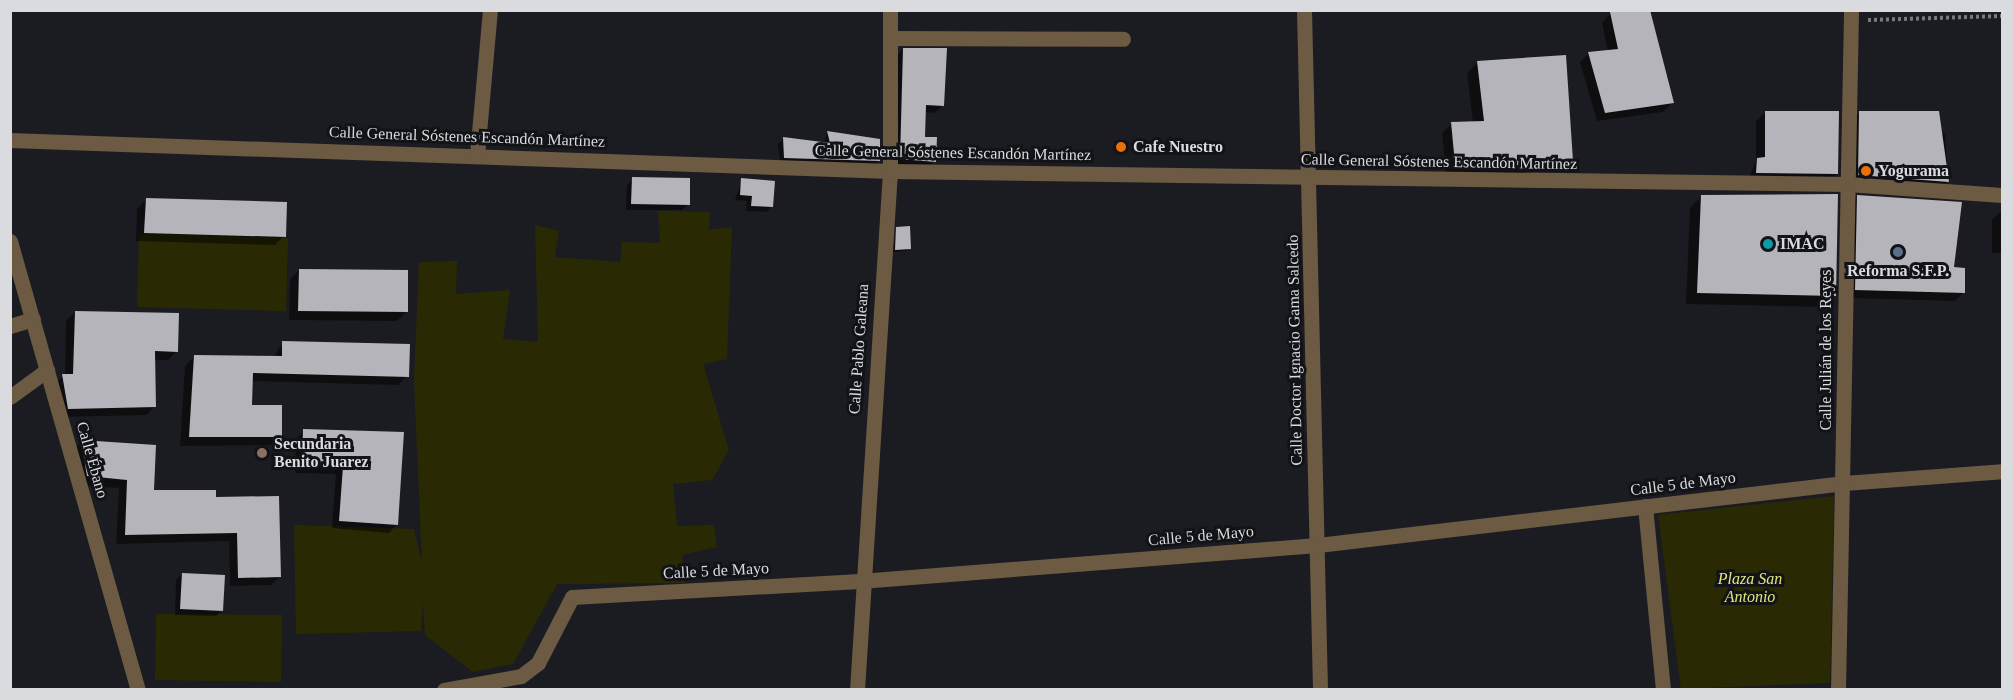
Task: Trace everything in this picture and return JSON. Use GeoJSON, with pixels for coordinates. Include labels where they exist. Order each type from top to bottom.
{"type":"FeatureCollection","features":[{"type":"Feature","properties":{"kind":"street"},"geometry":{"type":"LineString","coordinates":[[477,155],[490,10]]}},
{"type":"Feature","properties":{"kind":"street","name":"Calle Pablo Galeana"},"geometry":{"type":"LineString","coordinates":[[857,690],[860,582],[890,171],[890,10]]}},
{"type":"Feature","properties":{"kind":"street","name":"Calle Doctor Ignacio Gama Salcedo"},"geometry":{"type":"LineString","coordinates":[[1304,10],[1320,690]]}},
{"type":"Feature","properties":{"kind":"street","name":"Calle Julián de los Reyes"},"geometry":{"type":"LineString","coordinates":[[1838,690],[1844,483],[1850,16]]}},
{"type":"Feature","properties":{"kind":"street"},"geometry":{"type":"LineString","coordinates":[[890,38],[1123,39]]}},
{"type":"Feature","properties":{"kind":"street","name":"Calle General Sóstenes Escandón Martínez"},"geometry":{"type":"LineString","coordinates":[[10,140],[890,171],[1309,179],[1847,184],[2002,195]]}},
{"type":"Feature","properties":{"kind":"street","name":"Calle Ébano"},"geometry":{"type":"LineString","coordinates":[[10,241],[14,268],[33,319],[138,690]]}},
{"type":"Feature","properties":{"kind":"street"},"geometry":{"type":"LineString","coordinates":[[10,327],[33,319]]}},
{"type":"Feature","properties":{"kind":"street"},"geometry":{"type":"LineString","coordinates":[[10,397],[47,370]]}},
{"type":"Feature","properties":{"kind":"street","name":"Calle 5 de Mayo"},"geometry":{"type":"LineString","coordinates":[[444,690],[521,676],[538,663],[572,597],[860,582],[1318,544],[1844,483],[2002,471]]}},
{"type":"Feature","properties":{"kind":"street"},"geometry":{"type":"LineString","coordinates":[[1645,506],[1663,690]]}},
{"type":"Feature","properties":{"kind":"path"},"geometry":{"type":"LineString","coordinates":[[1850,16],[2002,16]]}},
{"type":"Feature","properties":{"kind":"green space"},"geometry":{"type":"Polygon","coordinates":[[[658,211],[710,212],[709,230],[732,227],[727,359],[703,364],[729,450],[712,480],[673,484],[677,526],[714,525],[717,547],[682,555],[685,583],[557,584],[513,664],[473,672],[425,635],[423,602],[421,631],[296,634],[294,525],[414,529],[422,563],[414,381],[419,262],[457,261],[456,294],[510,290],[503,339],[538,342],[535,225],[559,231],[555,257],[620,262],[622,242],[660,243],[658,211]]]}},
{"type":"Feature","properties":{"kind":"green space"},"geometry":{"type":"Polygon","coordinates":[[[139,233],[288,238],[286,311],[137,307],[139,233]]]}},
{"type":"Feature","properties":{"kind":"green space","name":"Plaza San Antonio"},"geometry":{"type":"Polygon","coordinates":[[[1834,496],[1830,683],[1681,689],[1658,515],[1834,496]]]}},
{"type":"Feature","properties":{"kind":"green space"},"geometry":{"type":"Polygon","coordinates":[[[156,614],[282,615],[281,682],[155,680],[156,614]]]}},
{"type":"Feature","properties":{"kind":"building"},"geometry":{"type":"Polygon","coordinates":[[[1650,10],[1674,103],[1605,113],[1588,52],[1618,49],[1610,12],[1650,10]]]}},
{"type":"Feature","properties":{"kind":"building"},"geometry":{"type":"Polygon","coordinates":[[[903,48],[947,48],[944,106],[926,105],[925,137],[937,137],[936,162],[900,159],[903,48]]]}},
{"type":"Feature","properties":{"kind":"building"},"geometry":{"type":"Polygon","coordinates":[[[1566,55],[1573,161],[1535,163],[1536,170],[1465,169],[1465,164],[1455,164],[1451,122],[1484,121],[1477,61],[1566,55]]]}},
{"type":"Feature","properties":{"kind":"building"},"geometry":{"type":"Polygon","coordinates":[[[1765,111],[1839,111],[1838,174],[1756,173],[1757,158],[1765,157],[1765,111]]]}},
{"type":"Feature","properties":{"kind":"building"},"geometry":{"type":"Polygon","coordinates":[[[1859,111],[1939,111],[1949,182],[1858,175],[1859,111]]]}},
{"type":"Feature","properties":{"kind":"building"},"geometry":{"type":"Polygon","coordinates":[[[827,131],[880,139],[880,161],[784,158],[783,137],[830,143],[827,131]]]}},
{"type":"Feature","properties":{"kind":"building"},"geometry":{"type":"Polygon","coordinates":[[[632,177],[690,178],[690,205],[631,204],[632,177]]]}},
{"type":"Feature","properties":{"kind":"building"},"geometry":{"type":"Polygon","coordinates":[[[741,178],[775,181],[773,207],[751,206],[752,196],[740,195],[741,178]]]}},
{"type":"Feature","properties":{"kind":"building","name":"IMAC"},"geometry":{"type":"Polygon","coordinates":[[[1838,194],[1836,296],[1697,293],[1701,195],[1838,194]]]}},
{"type":"Feature","properties":{"kind":"building"},"geometry":{"type":"Polygon","coordinates":[[[1857,195],[1962,202],[1954,267],[1965,268],[1965,293],[1855,290],[1857,195]]]}},
{"type":"Feature","properties":{"kind":"building"},"geometry":{"type":"Polygon","coordinates":[[[146,198],[287,202],[286,237],[144,233],[146,198]]]}},
{"type":"Feature","properties":{"kind":"building"},"geometry":{"type":"Polygon","coordinates":[[[910,226],[911,249],[895,250],[896,227],[910,226]]]}},
{"type":"Feature","properties":{"kind":"building"},"geometry":{"type":"Polygon","coordinates":[[[299,269],[408,270],[408,312],[298,311],[299,269]]]}},
{"type":"Feature","properties":{"kind":"building"},"geometry":{"type":"Polygon","coordinates":[[[75,311],[179,313],[178,352],[155,351],[156,407],[68,409],[62,374],[73,374],[75,311]]]}},
{"type":"Feature","properties":{"kind":"building"},"geometry":{"type":"Polygon","coordinates":[[[282,341],[410,344],[409,377],[253,373],[252,405],[282,405],[282,437],[189,437],[194,355],[282,356],[282,341]]]}},
{"type":"Feature","properties":{"kind":"building"},"geometry":{"type":"Polygon","coordinates":[[[303,429],[404,432],[398,525],[339,521],[343,466],[302,465],[303,429]]]}},
{"type":"Feature","properties":{"kind":"building"},"geometry":{"type":"Polygon","coordinates":[[[81,440],[156,445],[154,490],[216,490],[216,497],[279,496],[281,577],[238,578],[237,533],[125,535],[127,480],[87,476],[81,440]]]}},
{"type":"Feature","properties":{"kind":"building"},"geometry":{"type":"Polygon","coordinates":[[[182,573],[225,575],[223,611],[180,609],[182,573]]]}},
{"type":"Feature","properties":{"kind":"place","name":"Cafe Nuestro"},"geometry":{"type":"Point","coordinates":[1121,147]}},
{"type":"Feature","properties":{"kind":"place","name":"Yogurama"},"geometry":{"type":"Point","coordinates":[1866,171]}},
{"type":"Feature","properties":{"kind":"place","name":"IMAC"},"geometry":{"type":"Point","coordinates":[1768,244]}},
{"type":"Feature","properties":{"kind":"place","name":"Reforma S.F.P."},"geometry":{"type":"Point","coordinates":[1898,252]}},
{"type":"Feature","properties":{"kind":"place","name":"Secundaria Benito Juarez"},"geometry":{"type":"Point","coordinates":[262,453]}}]}
